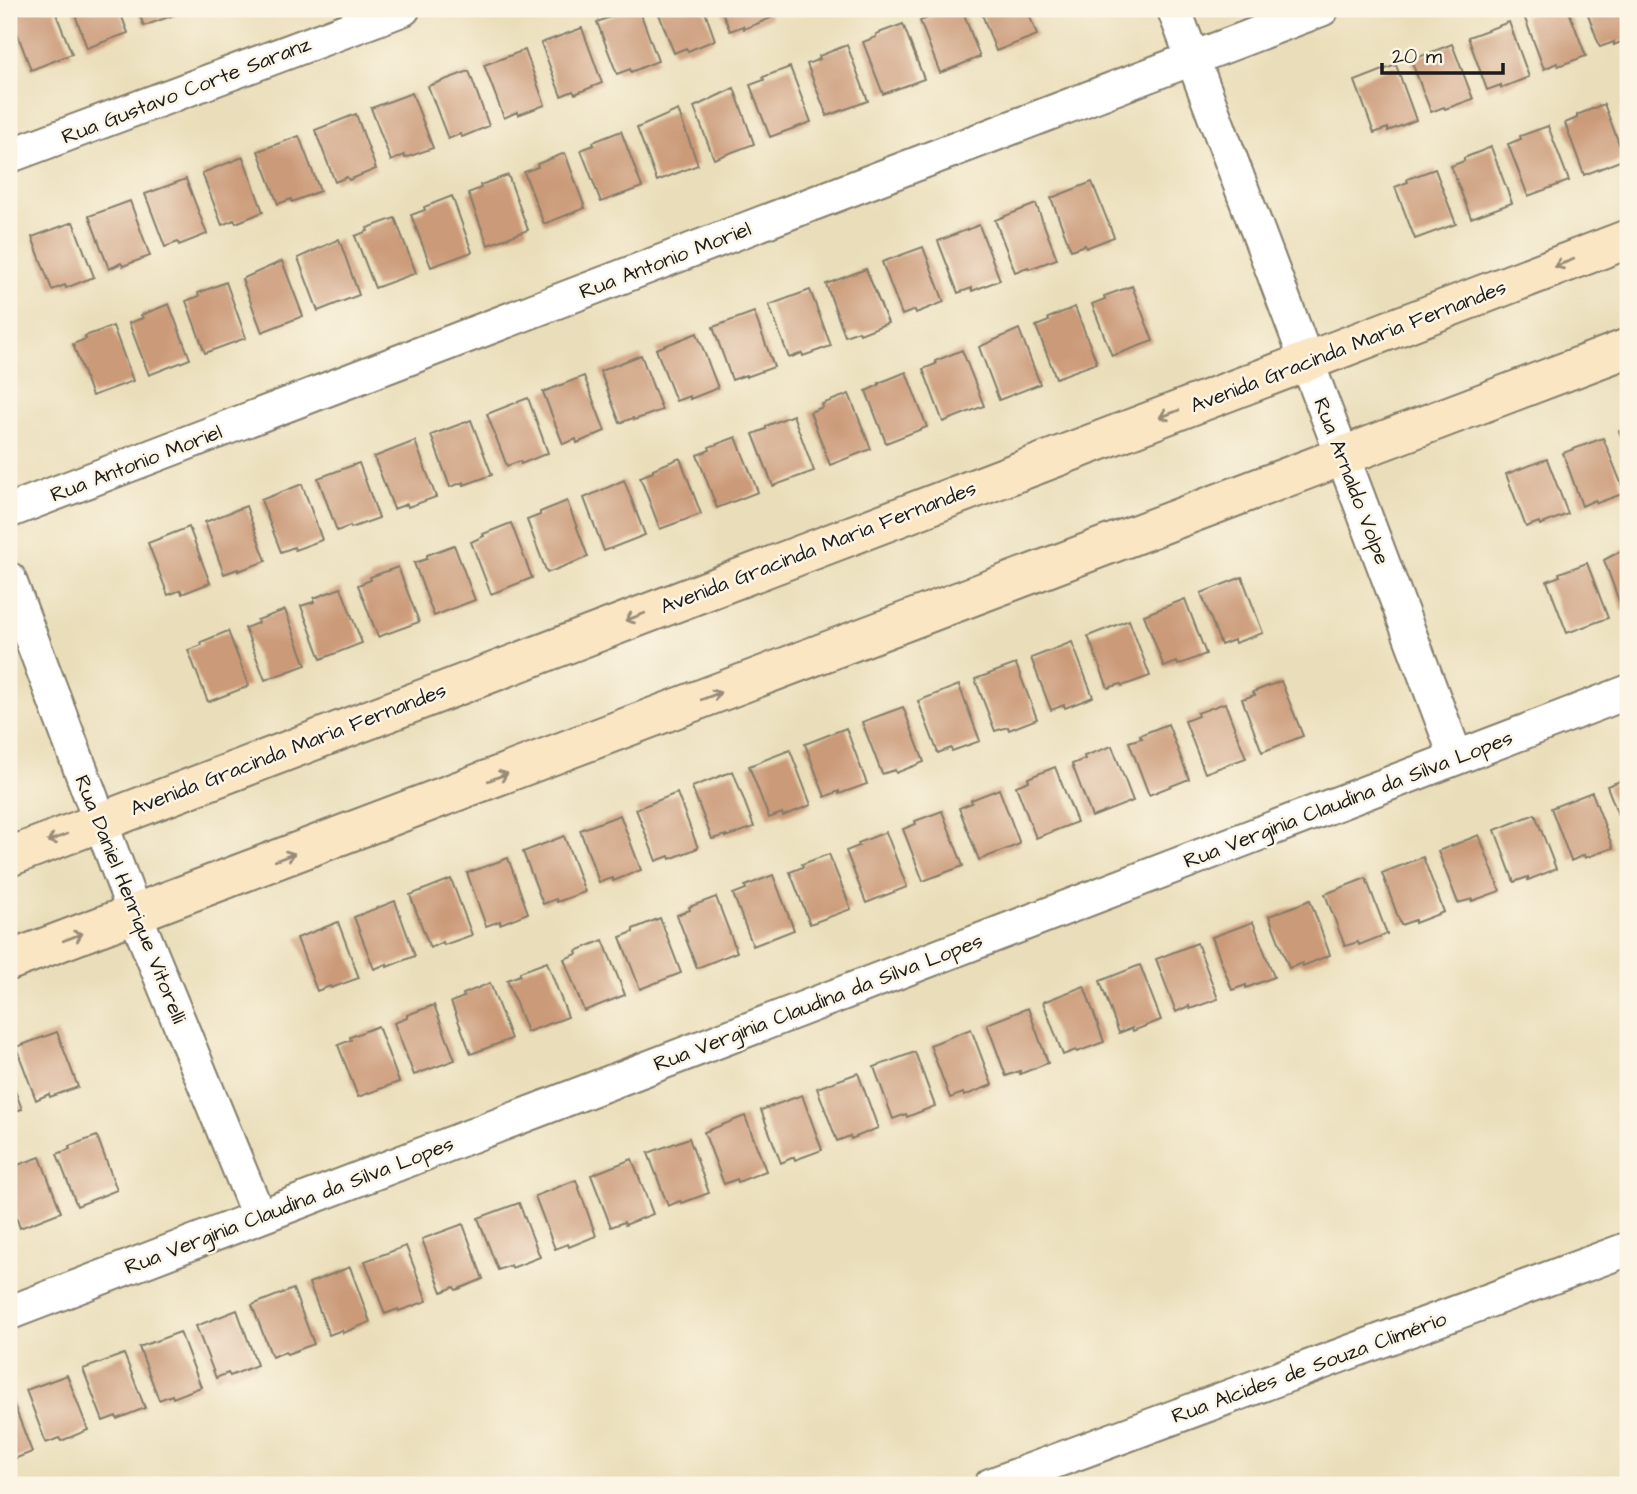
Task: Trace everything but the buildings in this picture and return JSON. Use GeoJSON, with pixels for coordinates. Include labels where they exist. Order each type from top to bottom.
{"type":"FeatureCollection","features":[{"type":"Feature","properties":{"kind":"street","name":"Rua Gustavo Corte Saranz"},"geometry":{"type":"LineString","coordinates":[[9,156],[403,9]]}},
{"type":"Feature","properties":{"kind":"street","name":"Rua Arnaldo Volpe"},"geometry":{"type":"LineString","coordinates":[[1174,9],[1456,757]]}},
{"type":"Feature","properties":{"kind":"street","name":"Rua Antonio Moriel"},"geometry":{"type":"LineString","coordinates":[[9,512],[1322,9]]}},
{"type":"Feature","properties":{"kind":"street","name":"Avenida Gracinda Maria Fernandes"},"geometry":{"type":"LineString","coordinates":[[9,857],[1628,239]]}},
{"type":"Feature","properties":{"kind":"street"},"geometry":{"type":"LineString","coordinates":[[9,961],[1628,348]]}},
{"type":"Feature","properties":{"kind":"street","name":"Rua Daniel Henrique Vitorelli"},"geometry":{"type":"LineString","coordinates":[[9,579],[135,914],[259,1217]]}},
{"type":"Feature","properties":{"kind":"street","name":"Rua Verginia Claudina da Silva Lopes"},"geometry":{"type":"LineString","coordinates":[[9,1313],[1628,692]]}},
{"type":"Feature","properties":{"kind":"street","name":"Rua Alcides de Souza Climério"},"geometry":{"type":"LineString","coordinates":[[991,1485],[1628,1248]]}}]}
